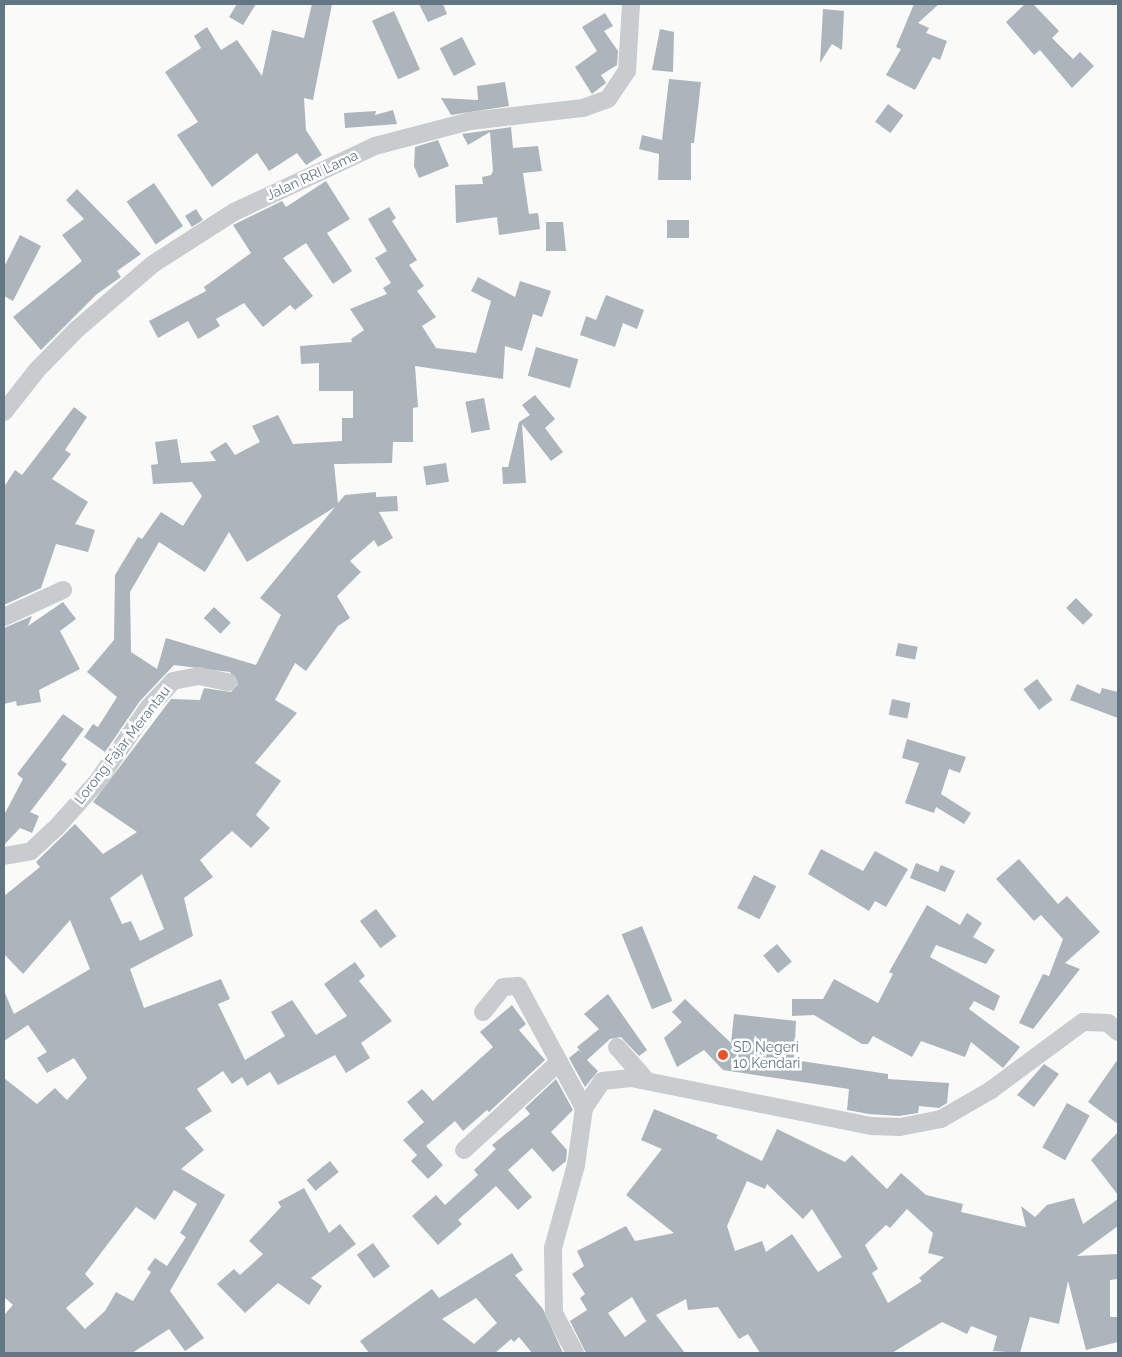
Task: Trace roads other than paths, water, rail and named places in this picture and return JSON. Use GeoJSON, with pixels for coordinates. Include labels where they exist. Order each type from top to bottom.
{"type":"FeatureCollection","features":[{"type":"Feature","properties":{"kind":"street","name":"Jalan RRI Lama"},"geometry":{"type":"LineString","coordinates":[[4,412],[36,370],[76,330],[153,264],[234,212],[375,146],[470,121],[583,108],[608,99],[626,71],[630,12]]}},
{"type":"Feature","properties":{"kind":"street"},"geometry":{"type":"LineString","coordinates":[[4,618],[63,590]]}},
{"type":"Feature","properties":{"kind":"street","name":"Lorong Fajar Merantau"},"geometry":{"type":"LineString","coordinates":[[4,856],[31,852],[56,828],[96,782],[149,707],[174,681],[199,676],[228,682]]}},
{"type":"Feature","properties":{"kind":"street"},"geometry":{"type":"LineString","coordinates":[[483,1012],[503,987],[518,986],[584,1108]]}},
{"type":"Feature","properties":{"kind":"street"},"geometry":{"type":"LineString","coordinates":[[575,1353],[554,1314],[553,1248],[572,1183],[584,1108],[602,1081],[610,1077],[647,1081],[872,1126],[900,1127],[941,1119],[999,1084],[1083,1022],[1108,1023],[1118,1032]]}},
{"type":"Feature","properties":{"kind":"street"},"geometry":{"type":"LineString","coordinates":[[617,1047],[647,1081]]}},
{"type":"Feature","properties":{"kind":"street"},"geometry":{"type":"LineString","coordinates":[[464,1150],[558,1063]]}},
{"type":"Feature","properties":{"kind":"place","name":"SD Negeri 10 Kendari"},"geometry":{"type":"Point","coordinates":[723,1055]}}]}
